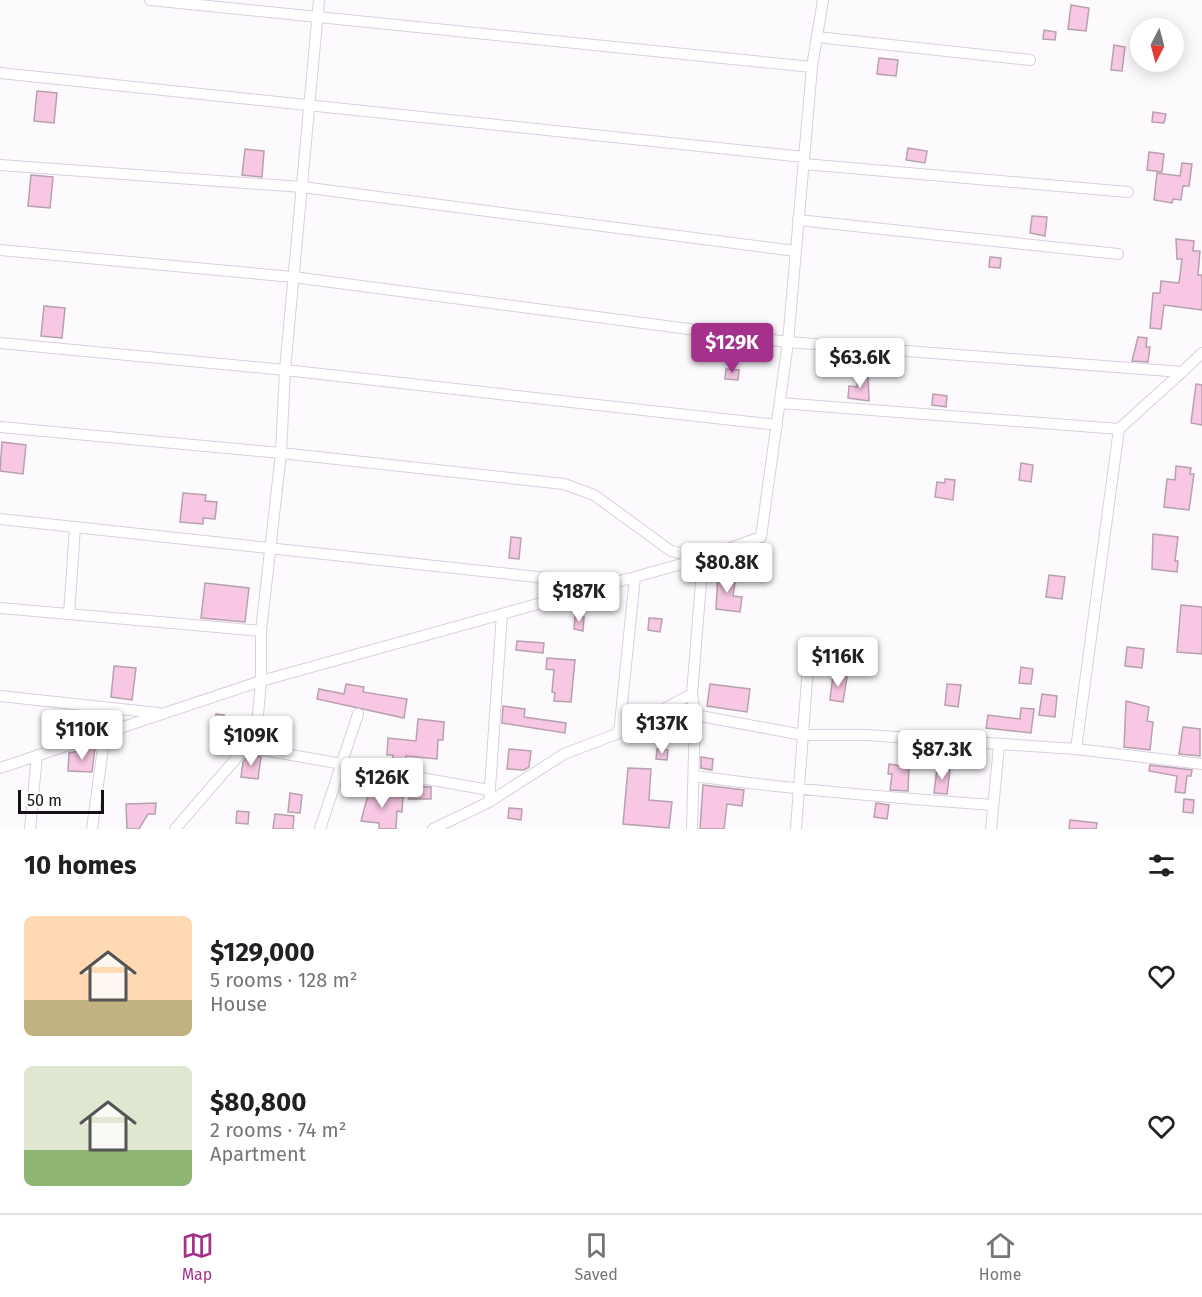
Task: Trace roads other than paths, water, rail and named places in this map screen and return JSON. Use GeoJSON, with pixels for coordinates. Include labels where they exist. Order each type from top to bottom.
{"type":"FeatureCollection","features":[{"type":"Feature","properties":{"kind":"street"},"geometry":{"type":"LineString","coordinates":[[150,0],[813,68]]}},
{"type":"Feature","properties":{"kind":"street"},"geometry":{"type":"LineString","coordinates":[[175,829],[246,747],[257,726],[261,681],[261,631],[281,453],[285,370],[319,0]]}},
{"type":"Feature","properties":{"kind":"street"},"geometry":{"type":"LineString","coordinates":[[0,768],[261,681],[703,558],[760,537],[788,342],[813,68],[823,0]]}},
{"type":"Feature","properties":{"kind":"street"},"geometry":{"type":"LineString","coordinates":[[817,37],[1030,60]]}},
{"type":"Feature","properties":{"kind":"street"},"geometry":{"type":"LineString","coordinates":[[0,73],[309,103],[804,160],[1128,192]]}},
{"type":"Feature","properties":{"kind":"street"},"geometry":{"type":"LineString","coordinates":[[0,165],[302,187],[795,251]]}},
{"type":"Feature","properties":{"kind":"street"},"geometry":{"type":"LineString","coordinates":[[798,220],[1118,254]]}},
{"type":"Feature","properties":{"kind":"street"},"geometry":{"type":"LineString","coordinates":[[0,250],[294,277],[788,342],[1182,372]]}},
{"type":"Feature","properties":{"kind":"street"},"geometry":{"type":"LineString","coordinates":[[0,343],[285,370],[777,425]]}},
{"type":"Feature","properties":{"kind":"street"},"geometry":{"type":"LineString","coordinates":[[1076,749],[1119,429],[1202,353]]}},
{"type":"Feature","properties":{"kind":"street"},"geometry":{"type":"LineString","coordinates":[[780,403],[1119,429]]}},
{"type":"Feature","properties":{"kind":"street"},"geometry":{"type":"LineString","coordinates":[[0,427],[281,453],[564,484],[594,495],[671,551],[703,558]]}},
{"type":"Feature","properties":{"kind":"street"},"geometry":{"type":"LineString","coordinates":[[0,519],[608,584]]}},
{"type":"Feature","properties":{"kind":"street"},"geometry":{"type":"LineString","coordinates":[[69,614],[75,526]]}},
{"type":"Feature","properties":{"kind":"street"},"geometry":{"type":"LineString","coordinates":[[692,829],[695,715],[692,694],[703,558]]}},
{"type":"Feature","properties":{"kind":"street"},"geometry":{"type":"LineString","coordinates":[[619,733],[635,577]]}},
{"type":"Feature","properties":{"kind":"street"},"geometry":{"type":"LineString","coordinates":[[0,608],[261,631]]}},
{"type":"Feature","properties":{"kind":"street"},"geometry":{"type":"LineString","coordinates":[[489,802],[502,614]]}},
{"type":"Feature","properties":{"kind":"street"},"geometry":{"type":"LineString","coordinates":[[796,829],[808,666]]}},
{"type":"Feature","properties":{"kind":"street"},"geometry":{"type":"LineString","coordinates":[[433,829],[489,802],[564,754],[619,733],[692,694]]}},
{"type":"Feature","properties":{"kind":"street"},"geometry":{"type":"LineString","coordinates":[[0,696],[162,713]]}},
{"type":"Feature","properties":{"kind":"street"},"geometry":{"type":"LineString","coordinates":[[320,829],[358,714]]}},
{"type":"Feature","properties":{"kind":"street"},"geometry":{"type":"LineString","coordinates":[[695,715],[803,735],[866,735],[999,746],[1076,749],[1202,764]]}},
{"type":"Feature","properties":{"kind":"street"},"geometry":{"type":"LineString","coordinates":[[92,829],[105,733]]}},
{"type":"Feature","properties":{"kind":"street"},"geometry":{"type":"LineString","coordinates":[[991,829],[999,746]]}},
{"type":"Feature","properties":{"kind":"street"},"geometry":{"type":"LineString","coordinates":[[246,747],[489,790]]}},
{"type":"Feature","properties":{"kind":"street"},"geometry":{"type":"LineString","coordinates":[[30,829],[37,755]]}},
{"type":"Feature","properties":{"kind":"street"},"geometry":{"type":"LineString","coordinates":[[695,777],[799,791],[835,791],[890,798],[993,805]]}}]}
